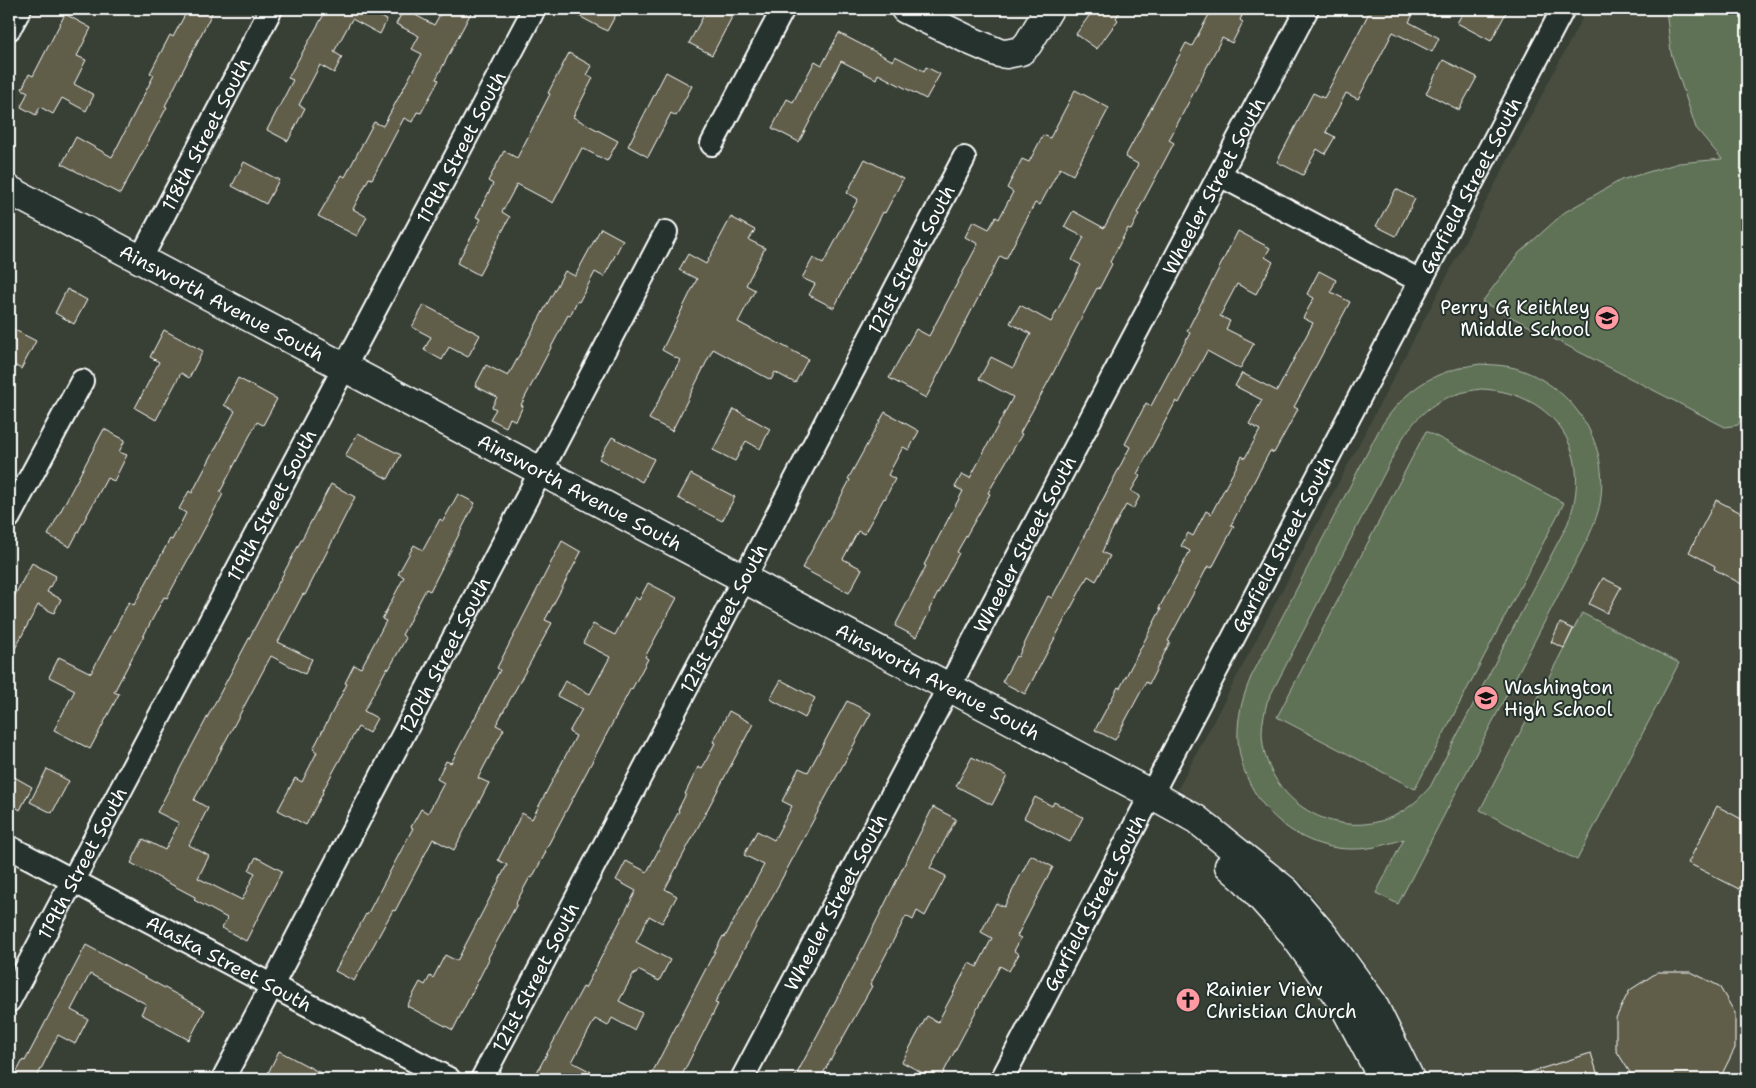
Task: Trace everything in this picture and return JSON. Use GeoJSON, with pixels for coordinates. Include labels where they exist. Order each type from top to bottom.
{"type":"FeatureCollection","features":[{"type":"Feature","properties":{"kind":"street"},"geometry":{"type":"LineString","coordinates":[[9,29],[20,9]]}},
{"type":"Feature","properties":{"kind":"street","name":"118th Street South"},"geometry":{"type":"LineString","coordinates":[[140,260],[271,9]]}},
{"type":"Feature","properties":{"kind":"street","name":"119th Street South"},"geometry":{"type":"LineString","coordinates":[[9,1001],[534,9]]}},
{"type":"Feature","properties":{"kind":"street"},"geometry":{"type":"LineString","coordinates":[[712,144],[783,9]]}},
{"type":"Feature","properties":{"kind":"street"},"geometry":{"type":"LineString","coordinates":[[905,9],[999,53],[1021,51],[1034,37],[1049,9]]}},
{"type":"Feature","properties":{"kind":"street","name":"Wheeler Street South"},"geometry":{"type":"LineString","coordinates":[[742,1079],[1307,9]]}},
{"type":"Feature","properties":{"kind":"street","name":"Garfield Street South"},"geometry":{"type":"LineString","coordinates":[[1002,1079],[1563,9]]}},
{"type":"Feature","properties":{"kind":"street","name":"121st Street South"},"geometry":{"type":"LineString","coordinates":[[482,1079],[964,158]]}},
{"type":"Feature","properties":{"kind":"street"},"geometry":{"type":"LineString","coordinates":[[1220,175],[1420,281]]}},
{"type":"Feature","properties":{"kind":"street","name":"Ainsworth Avenue South"},"geometry":{"type":"LineString","coordinates":[[9,190],[1196,819],[1286,891],[1325,937],[1372,1002],[1410,1079]]}},
{"type":"Feature","properties":{"kind":"street","name":"120th Street South"},"geometry":{"type":"LineString","coordinates":[[223,1079],[666,232]]}},
{"type":"Feature","properties":{"kind":"street"},"geometry":{"type":"LineString","coordinates":[[9,517],[82,381]]}},
{"type":"Feature","properties":{"kind":"street","name":"Ainsworth Avenue South"},"geometry":{"type":"LineString","coordinates":[[1151,794],[1179,825],[1246,881],[1291,931],[1342,1002],[1383,1079]]}},
{"type":"Feature","properties":{"kind":"street","name":"Alaska Street South"},"geometry":{"type":"LineString","coordinates":[[9,847],[449,1079]]}},
{"type":"Feature","properties":{"kind":"shaded area","name":"Washington High School"},"geometry":{"type":"Polygon","coordinates":[[[1587,9],[1747,9],[1747,1079],[1422,1079],[1371,971],[1303,883],[1178,789],[1587,9]]]}},
{"type":"Feature","properties":{"kind":"green space"},"geometry":{"type":"Polygon","coordinates":[[[1666,9],[1747,9],[1747,407],[1738,425],[1725,427],[1482,302],[1519,253],[1565,212],[1621,180],[1679,163],[1722,159],[1696,128],[1671,53],[1666,9]]]}},
{"type":"Feature","properties":{"kind":"green space"},"geometry":{"type":"Polygon","coordinates":[[[1480,364],[1516,368],[1540,379],[1557,390],[1571,403],[1583,419],[1598,455],[1601,475],[1601,496],[1597,516],[1589,536],[1398,904],[1376,893],[1404,839],[1368,848],[1331,847],[1309,840],[1289,829],[1271,814],[1257,796],[1246,775],[1240,753],[1238,729],[1242,702],[1251,677],[1380,428],[1400,402],[1411,392],[1435,377],[1463,367],[1480,364]],[[1481,389],[1455,395],[1435,404],[1417,419],[1410,428],[1402,439],[1267,702],[1262,732],[1266,756],[1275,778],[1289,796],[1308,811],[1328,820],[1351,824],[1375,822],[1403,811],[1430,787],[1567,525],[1575,499],[1576,475],[1572,452],[1563,432],[1549,415],[1530,402],[1507,393],[1481,389]]]}},
{"type":"Feature","properties":{"kind":"green space"},"geometry":{"type":"Polygon","coordinates":[[[1426,431],[1564,503],[1415,789],[1277,717],[1426,431]]]}},
{"type":"Feature","properties":{"kind":"green space"},"geometry":{"type":"Polygon","coordinates":[[[1582,613],[1679,663],[1577,860],[1480,810],[1582,613]]]}},
{"type":"Feature","properties":{"kind":"building"},"geometry":{"type":"Polygon","coordinates":[[[188,9],[214,9],[165,106],[167,107],[120,194],[62,164],[76,137],[112,157],[154,75],[150,73],[170,35],[173,37],[188,9]]]}},
{"type":"Feature","properties":{"kind":"building"},"geometry":{"type":"Polygon","coordinates":[[[327,9],[365,9],[387,20],[380,34],[352,19],[334,52],[342,57],[334,73],[320,65],[299,105],[305,108],[288,141],[267,130],[293,80],[288,78],[327,9]]]}},
{"type":"Feature","properties":{"kind":"building"},"geometry":{"type":"Polygon","coordinates":[[[404,9],[434,25],[443,9],[473,9],[436,79],[439,80],[421,113],[417,112],[412,122],[404,118],[372,179],[369,178],[353,209],[367,217],[357,236],[318,216],[342,175],[345,177],[374,122],[383,126],[422,54],[412,49],[419,36],[396,24],[404,9]]]}},
{"type":"Feature","properties":{"kind":"building"},"geometry":{"type":"Polygon","coordinates":[[[566,9],[619,9],[607,31],[566,9]]]}},
{"type":"Feature","properties":{"kind":"building"},"geometry":{"type":"Polygon","coordinates":[[[707,9],[717,9],[732,17],[712,55],[689,43],[707,9]]]}},
{"type":"Feature","properties":{"kind":"building"},"geometry":{"type":"Polygon","coordinates":[[[1094,9],[1122,9],[1116,18],[1118,20],[1097,49],[1076,34],[1094,9]]]}},
{"type":"Feature","properties":{"kind":"building"},"geometry":{"type":"Polygon","coordinates":[[[1212,9],[1245,9],[1240,20],[1243,22],[1232,43],[1222,38],[1169,140],[1174,143],[1137,213],[1139,214],[1131,230],[1128,228],[1110,262],[1112,264],[1099,289],[1097,288],[1020,433],[1022,434],[988,493],[990,494],[957,552],[959,553],[916,637],[895,626],[926,566],[924,565],[963,491],[955,487],[962,474],[970,478],[1013,397],[979,379],[991,357],[1013,368],[1031,334],[1010,323],[1020,305],[1051,322],[1081,265],[1072,260],[1084,237],[1064,227],[1073,211],[1104,228],[1138,164],[1125,157],[1186,43],[1192,46],[1212,9]]]}},
{"type":"Feature","properties":{"kind":"building"},"geometry":{"type":"Polygon","coordinates":[[[1371,9],[1416,9],[1409,22],[1439,38],[1432,52],[1393,32],[1358,99],[1346,93],[1326,132],[1335,137],[1325,154],[1317,149],[1303,175],[1277,162],[1313,93],[1324,98],[1371,9]]]}},
{"type":"Feature","properties":{"kind":"building"},"geometry":{"type":"Polygon","coordinates":[[[1465,9],[1508,9],[1491,41],[1457,23],[1465,9]]]}},
{"type":"Feature","properties":{"kind":"building"},"geometry":{"type":"Polygon","coordinates":[[[65,14],[91,28],[77,56],[86,60],[74,84],[94,95],[86,111],[62,98],[53,114],[40,107],[36,115],[21,107],[28,92],[22,89],[29,74],[33,76],[65,14]]]}},
{"type":"Feature","properties":{"kind":"building"},"geometry":{"type":"Polygon","coordinates":[[[839,33],[893,61],[895,56],[924,71],[926,67],[940,74],[926,99],[878,74],[876,79],[841,61],[799,142],[772,128],[787,99],[793,102],[815,61],[822,65],[839,33]]]}},
{"type":"Feature","properties":{"kind":"building"},"geometry":{"type":"Polygon","coordinates":[[[569,53],[592,66],[587,75],[593,78],[573,117],[618,141],[607,161],[582,148],[553,203],[517,184],[502,212],[510,217],[479,275],[457,263],[481,219],[476,217],[493,184],[488,181],[504,151],[517,158],[569,53]]]}},
{"type":"Feature","properties":{"kind":"building"},"geometry":{"type":"Polygon","coordinates":[[[1443,60],[1477,77],[1459,110],[1426,93],[1443,60]]]}},
{"type":"Feature","properties":{"kind":"building"},"geometry":{"type":"Polygon","coordinates":[[[666,72],[692,86],[676,116],[671,113],[648,157],[628,146],[666,72]]]}},
{"type":"Feature","properties":{"kind":"building"},"geometry":{"type":"Polygon","coordinates":[[[1075,90],[1109,108],[1073,175],[1060,168],[1040,205],[1035,203],[1006,259],[1000,256],[926,398],[889,378],[916,329],[929,336],[978,244],[965,237],[973,221],[989,229],[996,217],[999,219],[1013,192],[1007,188],[1022,159],[1029,162],[1043,135],[1050,138],[1075,90]]]}},
{"type":"Feature","properties":{"kind":"building"},"geometry":{"type":"Polygon","coordinates":[[[865,159],[903,179],[885,213],[883,212],[834,308],[809,295],[815,284],[802,278],[813,258],[823,264],[858,199],[847,193],[865,159]]]}},
{"type":"Feature","properties":{"kind":"building"},"geometry":{"type":"Polygon","coordinates":[[[244,162],[279,180],[266,204],[232,186],[244,162]]]}},
{"type":"Feature","properties":{"kind":"building"},"geometry":{"type":"Polygon","coordinates":[[[1396,189],[1415,199],[1396,236],[1376,226],[1396,189]]]}},
{"type":"Feature","properties":{"kind":"building"},"geometry":{"type":"Polygon","coordinates":[[[731,217],[755,230],[749,240],[765,248],[746,285],[755,290],[738,322],[808,359],[795,383],[775,372],[771,380],[713,349],[672,431],[649,419],[680,360],[662,350],[697,279],[679,270],[688,254],[706,264],[731,217]]]}},
{"type":"Feature","properties":{"kind":"building"},"geometry":{"type":"Polygon","coordinates":[[[601,228],[623,240],[604,277],[595,272],[579,302],[577,301],[570,316],[568,315],[521,405],[523,406],[516,421],[510,418],[506,427],[490,419],[496,409],[492,407],[497,397],[475,386],[486,365],[508,376],[565,271],[575,276],[601,228]]]}},
{"type":"Feature","properties":{"kind":"building"},"geometry":{"type":"Polygon","coordinates":[[[1238,231],[1270,248],[1265,257],[1273,262],[1256,294],[1237,284],[1220,316],[1230,321],[1226,329],[1254,343],[1240,369],[1207,351],[1179,403],[1176,401],[1137,474],[1140,476],[1131,491],[1140,496],[1133,509],[1126,505],[1110,534],[1102,552],[1110,556],[1096,581],[1088,576],[1025,694],[1002,682],[1016,656],[1018,657],[1048,596],[1052,598],[1130,447],[1125,444],[1146,403],[1151,406],[1190,333],[1187,331],[1238,231]]]}},
{"type":"Feature","properties":{"kind":"building"},"geometry":{"type":"Polygon","coordinates":[[[1319,271],[1336,280],[1331,292],[1350,302],[1294,407],[1298,409],[1274,453],[1270,451],[1231,525],[1234,526],[1212,568],[1208,566],[1168,641],[1170,642],[1149,684],[1146,682],[1115,740],[1095,730],[1118,687],[1120,688],[1161,609],[1159,608],[1190,551],[1181,546],[1188,533],[1193,536],[1206,511],[1211,514],[1242,456],[1245,458],[1260,430],[1249,424],[1262,400],[1235,386],[1242,373],[1277,391],[1313,323],[1303,318],[1314,298],[1307,294],[1319,271]]]}},
{"type":"Feature","properties":{"kind":"building"},"geometry":{"type":"Polygon","coordinates":[[[67,289],[87,300],[74,324],[55,313],[67,289]]]}},
{"type":"Feature","properties":{"kind":"building"},"geometry":{"type":"Polygon","coordinates":[[[424,305],[480,335],[468,357],[449,347],[442,360],[424,350],[431,337],[412,327],[424,305]]]}},
{"type":"Feature","properties":{"kind":"building"},"geometry":{"type":"Polygon","coordinates":[[[9,327],[36,341],[21,369],[9,362],[9,327]]]}},
{"type":"Feature","properties":{"kind":"building"},"geometry":{"type":"Polygon","coordinates":[[[164,330],[203,351],[189,378],[181,373],[156,420],[135,408],[159,362],[150,357],[164,330]]]}},
{"type":"Feature","properties":{"kind":"building"},"geometry":{"type":"Polygon","coordinates":[[[238,378],[277,399],[263,425],[257,422],[220,492],[223,494],[167,598],[164,597],[114,692],[119,694],[90,749],[54,730],[75,690],[49,677],[59,657],[91,673],[129,602],[134,605],[186,513],[179,509],[189,491],[192,493],[235,411],[224,405],[238,378]]]}},
{"type":"Feature","properties":{"kind":"building"},"geometry":{"type":"Polygon","coordinates":[[[734,409],[770,429],[760,449],[746,441],[735,461],[713,450],[734,409]]]}},
{"type":"Feature","properties":{"kind":"building"},"geometry":{"type":"Polygon","coordinates":[[[885,412],[919,431],[909,450],[903,447],[888,475],[895,479],[885,499],[864,534],[858,531],[843,559],[862,569],[849,593],[802,568],[885,412]]]}},
{"type":"Feature","properties":{"kind":"building"},"geometry":{"type":"Polygon","coordinates":[[[104,429],[125,440],[119,452],[127,455],[114,481],[107,478],[70,547],[48,535],[104,429]]]}},
{"type":"Feature","properties":{"kind":"building"},"geometry":{"type":"Polygon","coordinates":[[[358,433],[401,455],[388,479],[345,456],[358,433]]]}},
{"type":"Feature","properties":{"kind":"building"},"geometry":{"type":"Polygon","coordinates":[[[612,437],[654,459],[642,482],[599,459],[612,437]]]}},
{"type":"Feature","properties":{"kind":"building"},"geometry":{"type":"Polygon","coordinates":[[[691,474],[735,497],[722,521],[678,498],[691,474]]]}},
{"type":"Feature","properties":{"kind":"building"},"geometry":{"type":"Polygon","coordinates":[[[331,484],[355,497],[305,595],[303,594],[278,642],[312,659],[305,674],[271,656],[194,800],[208,808],[189,845],[209,856],[198,878],[242,900],[255,873],[249,870],[256,857],[282,871],[246,941],[222,928],[227,918],[194,900],[195,897],[131,863],[143,839],[165,850],[179,823],[157,812],[331,484]]]}},
{"type":"Feature","properties":{"kind":"building"},"geometry":{"type":"Polygon","coordinates":[[[458,494],[475,503],[430,591],[426,589],[402,635],[406,638],[389,669],[387,668],[364,711],[377,718],[369,733],[358,727],[306,825],[278,810],[295,778],[302,782],[317,752],[313,749],[347,684],[345,683],[354,665],[361,668],[386,621],[382,619],[404,577],[398,574],[414,545],[423,550],[440,519],[443,521],[458,494]]]}},
{"type":"Feature","properties":{"kind":"building"},"geometry":{"type":"Polygon","coordinates":[[[1716,500],[1747,516],[1747,587],[1714,569],[1715,566],[1689,552],[1716,500]]]}},
{"type":"Feature","properties":{"kind":"building"},"geometry":{"type":"Polygon","coordinates":[[[562,541],[581,552],[545,620],[552,623],[496,725],[504,729],[478,778],[489,783],[454,850],[433,839],[395,911],[393,910],[354,981],[335,971],[367,915],[421,809],[428,813],[444,783],[437,779],[446,761],[451,763],[500,670],[497,668],[562,541]]]}},
{"type":"Feature","properties":{"kind":"building"},"geometry":{"type":"Polygon","coordinates":[[[32,563],[56,576],[47,592],[61,599],[54,613],[38,605],[9,660],[9,606],[32,563]]]}},
{"type":"Feature","properties":{"kind":"building"},"geometry":{"type":"Polygon","coordinates":[[[1603,578],[1621,587],[1607,613],[1589,604],[1603,578]]]}},
{"type":"Feature","properties":{"kind":"building"},"geometry":{"type":"Polygon","coordinates":[[[648,583],[677,598],[645,657],[648,659],[532,878],[530,877],[516,903],[453,1030],[407,1006],[420,982],[425,985],[430,976],[433,978],[445,955],[457,961],[507,865],[498,860],[522,813],[532,819],[576,736],[569,732],[582,709],[557,696],[565,681],[590,694],[610,657],[583,643],[593,624],[615,635],[635,597],[639,600],[648,583]]]}},
{"type":"Feature","properties":{"kind":"building"},"geometry":{"type":"Polygon","coordinates":[[[1560,623],[1573,629],[1564,648],[1551,642],[1560,623]]]}},
{"type":"Feature","properties":{"kind":"building"},"geometry":{"type":"Polygon","coordinates":[[[781,680],[815,698],[805,718],[770,699],[781,680]]]}},
{"type":"Feature","properties":{"kind":"building"},"geometry":{"type":"Polygon","coordinates":[[[847,701],[871,713],[715,1003],[718,1004],[680,1079],[649,1079],[723,936],[725,937],[764,865],[744,855],[757,831],[774,840],[792,806],[782,801],[799,768],[808,772],[847,701]]]}},
{"type":"Feature","properties":{"kind":"building"},"geometry":{"type":"Polygon","coordinates":[[[729,711],[753,724],[665,889],[677,896],[662,923],[649,916],[636,942],[670,960],[659,981],[638,970],[636,974],[634,973],[619,1001],[642,1013],[634,1030],[612,1018],[608,1026],[595,1019],[572,1062],[605,1079],[551,1079],[537,1072],[583,987],[585,988],[636,891],[616,880],[626,861],[647,872],[679,811],[698,767],[702,769],[729,711]]]}},
{"type":"Feature","properties":{"kind":"building"},"geometry":{"type":"Polygon","coordinates":[[[972,757],[1007,776],[992,805],[956,786],[972,757]]]}},
{"type":"Feature","properties":{"kind":"building"},"geometry":{"type":"Polygon","coordinates":[[[47,769],[69,781],[52,813],[30,802],[47,769]]]}},
{"type":"Feature","properties":{"kind":"building"},"geometry":{"type":"Polygon","coordinates":[[[9,774],[32,787],[20,810],[9,803],[9,774]]]}},
{"type":"Feature","properties":{"kind":"building"},"geometry":{"type":"Polygon","coordinates":[[[1035,797],[1052,806],[1054,802],[1083,817],[1070,842],[1024,818],[1035,797]]]}},
{"type":"Feature","properties":{"kind":"building"},"geometry":{"type":"Polygon","coordinates":[[[1717,806],[1747,822],[1747,873],[1739,889],[1688,863],[1717,806]]]}},
{"type":"Feature","properties":{"kind":"building"},"geometry":{"type":"Polygon","coordinates":[[[933,807],[956,819],[930,868],[946,876],[925,916],[917,911],[913,920],[906,916],[870,985],[872,986],[820,1079],[794,1079],[856,962],[933,807]]]}},
{"type":"Feature","properties":{"kind":"building"},"geometry":{"type":"Polygon","coordinates":[[[1031,855],[1053,867],[1017,936],[1021,938],[1014,951],[1019,954],[1009,971],[1000,966],[940,1079],[934,1079],[902,1062],[927,1016],[938,1022],[969,963],[977,967],[992,938],[981,932],[996,903],[1004,907],[1031,855]]]}},
{"type":"Feature","properties":{"kind":"building"},"geometry":{"type":"Polygon","coordinates":[[[86,945],[205,1010],[189,1040],[141,1014],[146,1004],[90,974],[71,1010],[88,1019],[75,1044],[58,1035],[36,1079],[13,1079],[23,1060],[25,1061],[86,945]]]}},
{"type":"Feature","properties":{"kind":"building"},"geometry":{"type":"Polygon","coordinates":[[[1658,972],[1691,972],[1719,986],[1735,1013],[1735,1048],[1722,1074],[1714,1079],[1634,1079],[1616,1050],[1616,1018],[1626,997],[1630,990],[1658,972]]]}},
{"type":"Feature","properties":{"kind":"building"},"geometry":{"type":"Polygon","coordinates":[[[279,1051],[332,1079],[265,1079],[279,1051]]]}},
{"type":"Feature","properties":{"kind":"building"},"geometry":{"type":"Polygon","coordinates":[[[1591,1053],[1599,1079],[1519,1079],[1518,1076],[1591,1053]]]}},
{"type":"Feature","properties":{"kind":"place","name":"Perry G Keithley Middle School"},"geometry":{"type":"Point","coordinates":[1607,318]}},
{"type":"Feature","properties":{"kind":"place","name":"Washington High School"},"geometry":{"type":"Point","coordinates":[1486,698]}},
{"type":"Feature","properties":{"kind":"place","name":"Rainier View Christian Church"},"geometry":{"type":"Point","coordinates":[1188,1000]}}]}
